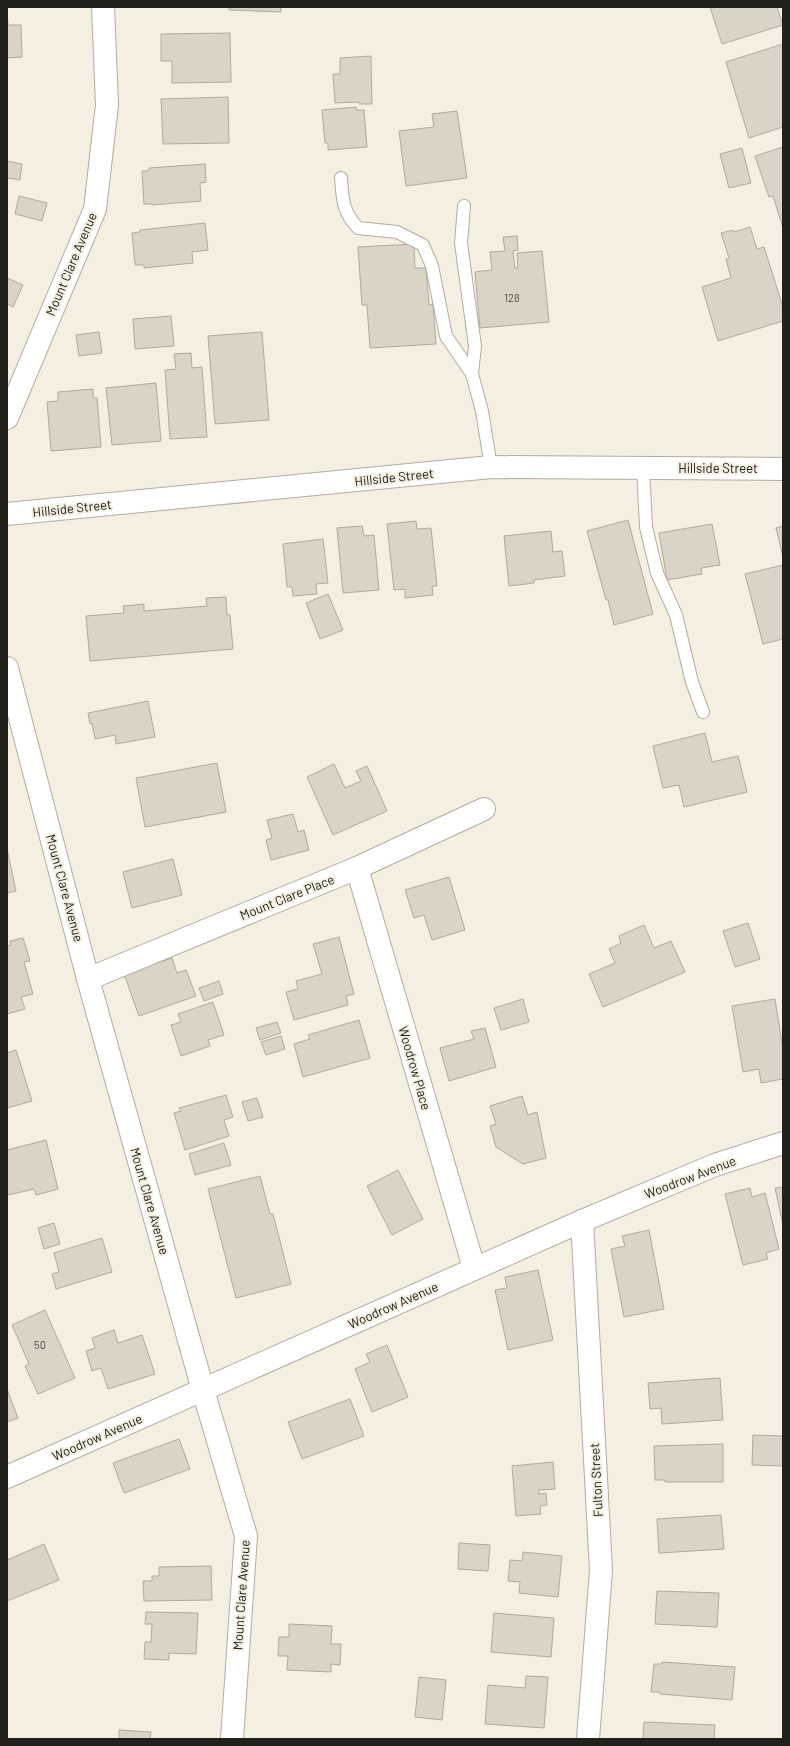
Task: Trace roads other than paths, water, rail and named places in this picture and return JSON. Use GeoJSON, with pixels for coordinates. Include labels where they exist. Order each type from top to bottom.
{"type":"FeatureCollection","features":[{"type":"Feature","properties":{"kind":"street","name":"Mount Clare Avenue"},"geometry":{"type":"LineString","coordinates":[[7,418],[95,210],[107,105],[103,7]]}},
{"type":"Feature","properties":{"kind":"street","name":"Hillside Street"},"geometry":{"type":"LineString","coordinates":[[7,514],[491,467],[783,469]]}},
{"type":"Feature","properties":{"kind":"street","name":"Mount Clare Avenue"},"geometry":{"type":"LineString","coordinates":[[7,668],[88,979],[203,1390],[246,1536],[232,1739]]}},
{"type":"Feature","properties":{"kind":"street","name":"Mount Clare Place"},"geometry":{"type":"LineString","coordinates":[[88,979],[357,868],[484,809]]}},
{"type":"Feature","properties":{"kind":"street","name":"Woodrow Place"},"geometry":{"type":"LineString","coordinates":[[357,868],[474,1268]]}},
{"type":"Feature","properties":{"kind":"street","name":"Woodrow Avenue"},"geometry":{"type":"LineString","coordinates":[[7,1477],[582,1220],[715,1165],[783,1143]]}},
{"type":"Feature","properties":{"kind":"street","name":"Fulton Street"},"geometry":{"type":"LineString","coordinates":[[582,1220],[600,1570],[588,1739]]}},
{"type":"Feature","properties":{"kind":"lane"},"geometry":{"type":"LineString","coordinates":[[341,178],[344,204],[348,218],[358,228],[397,232],[423,245],[432,266],[446,336],[472,374],[482,411],[491,467]]}},
{"type":"Feature","properties":{"kind":"lane"},"geometry":{"type":"LineString","coordinates":[[464,206],[461,243],[475,346],[472,374]]}},
{"type":"Feature","properties":{"kind":"lane"},"geometry":{"type":"LineString","coordinates":[[643,468],[646,527],[657,573],[676,615],[692,682],[703,712]]}}]}
